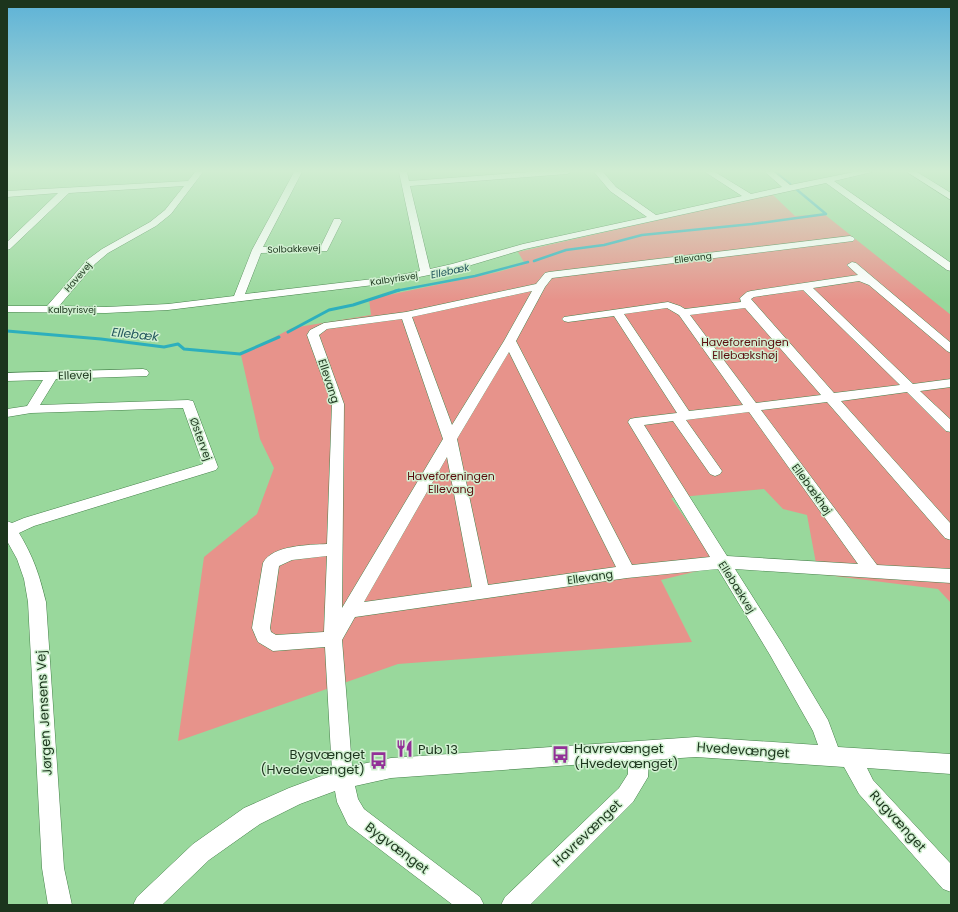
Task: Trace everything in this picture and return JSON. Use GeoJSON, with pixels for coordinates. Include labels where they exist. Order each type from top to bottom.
{"type":"FeatureCollection","features":[{"type":"Feature","properties":{"kind":"street"},"geometry":{"type":"LineString","coordinates":[[7,247],[41,215]]}},
{"type":"Feature","properties":{"kind":"street","name":"Havevej"},"geometry":{"type":"LineString","coordinates":[[50,310],[91,262],[105,251],[153,224],[165,215]]}},
{"type":"Feature","properties":{"kind":"street","name":"Solbakkevej"},"geometry":{"type":"LineString","coordinates":[[238,299],[257,250],[276,215]]}},
{"type":"Feature","properties":{"kind":"street"},"geometry":{"type":"LineString","coordinates":[[412,215],[426,273]]}},
{"type":"Feature","properties":{"kind":"street"},"geometry":{"type":"LineString","coordinates":[[650,215],[655,218]]}},
{"type":"Feature","properties":{"kind":"street","name":"Kalbyrisvej"},"geometry":{"type":"LineString","coordinates":[[12,309],[106,310],[168,307],[390,280],[426,273],[523,247],[670,215]]}},
{"type":"Feature","properties":{"kind":"street"},"geometry":{"type":"LineString","coordinates":[[876,215],[951,268]]}},
{"type":"Feature","properties":{"kind":"street","name":"Solbakkevej"},"geometry":{"type":"LineString","coordinates":[[257,250],[324,249],[337,221]]}},
{"type":"Feature","properties":{"kind":"street","name":"Ellevang"},"geometry":{"type":"LineString","coordinates":[[333,639],[450,439],[510,341],[540,286],[550,275],[850,239]]}},
{"type":"Feature","properties":{"kind":"street"},"geometry":{"type":"LineString","coordinates":[[852,265],[951,349]]}},
{"type":"Feature","properties":{"kind":"street"},"geometry":{"type":"LineString","coordinates":[[871,282],[860,278],[751,294],[745,298],[748,304],[951,534]]}},
{"type":"Feature","properties":{"kind":"street","name":"Ellevang"},"geometry":{"type":"LineString","coordinates":[[343,778],[333,639],[338,404],[313,335],[314,332],[324,326],[406,315],[540,286]]}},
{"type":"Feature","properties":{"kind":"street"},"geometry":{"type":"LineString","coordinates":[[805,286],[951,428]]}},
{"type":"Feature","properties":{"kind":"street"},"geometry":{"type":"LineString","coordinates":[[568,319],[668,305],[683,313],[748,304]]}},
{"type":"Feature","properties":{"kind":"street"},"geometry":{"type":"LineString","coordinates":[[7,321],[12,309]]}},
{"type":"Feature","properties":{"kind":"street"},"geometry":{"type":"LineString","coordinates":[[617,312],[715,471]]}},
{"type":"Feature","properties":{"kind":"street","name":"Ellebækhøj"},"geometry":{"type":"LineString","coordinates":[[683,313],[872,570]]}},
{"type":"Feature","properties":{"kind":"street"},"geometry":{"type":"LineString","coordinates":[[406,315],[450,439],[481,592]]}},
{"type":"Feature","properties":{"kind":"street","name":"Ellevang"},"geometry":{"type":"LineString","coordinates":[[510,341],[627,572]]}},
{"type":"Feature","properties":{"kind":"street","name":"Ellevej"},"geometry":{"type":"LineString","coordinates":[[7,377],[143,373]]}},
{"type":"Feature","properties":{"kind":"street"},"geometry":{"type":"LineString","coordinates":[[32,409],[52,375]]}},
{"type":"Feature","properties":{"kind":"street"},"geometry":{"type":"LineString","coordinates":[[682,416],[951,383]]}},
{"type":"Feature","properties":{"kind":"street","name":"Østervej"},"geometry":{"type":"LineString","coordinates":[[7,413],[32,409],[188,404],[211,467],[8,529]]}},
{"type":"Feature","properties":{"kind":"street","name":"Ellebækvej"},"geometry":{"type":"LineString","coordinates":[[682,416],[635,422],[776,649],[821,727],[841,757]]}},
{"type":"Feature","properties":{"kind":"street","name":"Jørgen Jensens Vej"},"geometry":{"type":"LineString","coordinates":[[8,529],[25,558],[32,579],[37,602],[53,868],[60,905]]}},
{"type":"Feature","properties":{"kind":"street"},"geometry":{"type":"LineString","coordinates":[[333,639],[273,643],[264,637],[261,628],[271,563],[276,557],[335,549]]}},
{"type":"Feature","properties":{"kind":"street"},"geometry":{"type":"LineString","coordinates":[[722,562],[951,576]]}},
{"type":"Feature","properties":{"kind":"street","name":"Ellevang"},"geometry":{"type":"LineString","coordinates":[[350,610],[627,572],[722,562]]}},
{"type":"Feature","properties":{"kind":"street","name":"Hvedevænget"},"geometry":{"type":"LineString","coordinates":[[145,905],[201,852],[252,816],[296,796],[343,778],[391,768],[696,747],[951,764]]}},
{"type":"Feature","properties":{"kind":"street","name":"Havrevænget"},"geometry":{"type":"LineString","coordinates":[[513,905],[626,795],[638,777],[639,750]]}},
{"type":"Feature","properties":{"kind":"street","name":"Rugvænget"},"geometry":{"type":"LineString","coordinates":[[841,757],[866,787],[951,881]]}},
{"type":"Feature","properties":{"kind":"street","name":"Bygvænget"},"geometry":{"type":"LineString","coordinates":[[343,778],[348,802],[356,816],[472,905]]}},
{"type":"Feature","properties":{"kind":"green space"},"geometry":{"type":"Polygon","coordinates":[[[682,215],[793,215],[795,216],[825,215],[951,315],[951,603],[938,589],[818,574],[807,515],[783,509],[764,489],[671,498],[718,566],[661,580],[692,642],[398,664],[178,741],[204,557],[257,514],[274,468],[260,439],[241,355],[292,328],[371,315],[369,299],[498,272],[525,264],[518,252],[682,215]]]}},
{"type":"Feature","properties":{"kind":"waterway","name":"Ellebæk"},"geometry":{"type":"LineString","coordinates":[[534,261],[566,250],[604,245],[642,235],[752,224],[822,215]]}},
{"type":"Feature","properties":{"kind":"waterway","name":"Ellebæk"},"geometry":{"type":"LineString","coordinates":[[397,291],[475,276],[528,262]]}},
{"type":"Feature","properties":{"kind":"waterway","name":"Ellebæk"},"geometry":{"type":"LineString","coordinates":[[288,332],[329,310],[353,305],[397,291]]}},
{"type":"Feature","properties":{"kind":"waterway","name":"Ellebæk"},"geometry":{"type":"LineString","coordinates":[[7,331],[101,339],[164,347],[178,344],[184,349],[240,354],[279,337]]}},
{"type":"Feature","properties":{"kind":"place","name":"Pub 13"},"geometry":{"type":"Point","coordinates":[405,749]}},
{"type":"Feature","properties":{"kind":"place","name":"Havrevænget (Hvedevænget)"},"geometry":{"type":"Point","coordinates":[561,755]}},
{"type":"Feature","properties":{"kind":"place","name":"Bygvænget (Hvedevænget)"},"geometry":{"type":"Point","coordinates":[378,761]}},
{"type":"Feature","properties":{"kind":"park label","name":"Haveforeningen Ellebækshøj"},"geometry":{"type":"Point","coordinates":[745,348]}},
{"type":"Feature","properties":{"kind":"park label","name":"Haveforeningen Ellevang"},"geometry":{"type":"Point","coordinates":[451,482]}}]}
